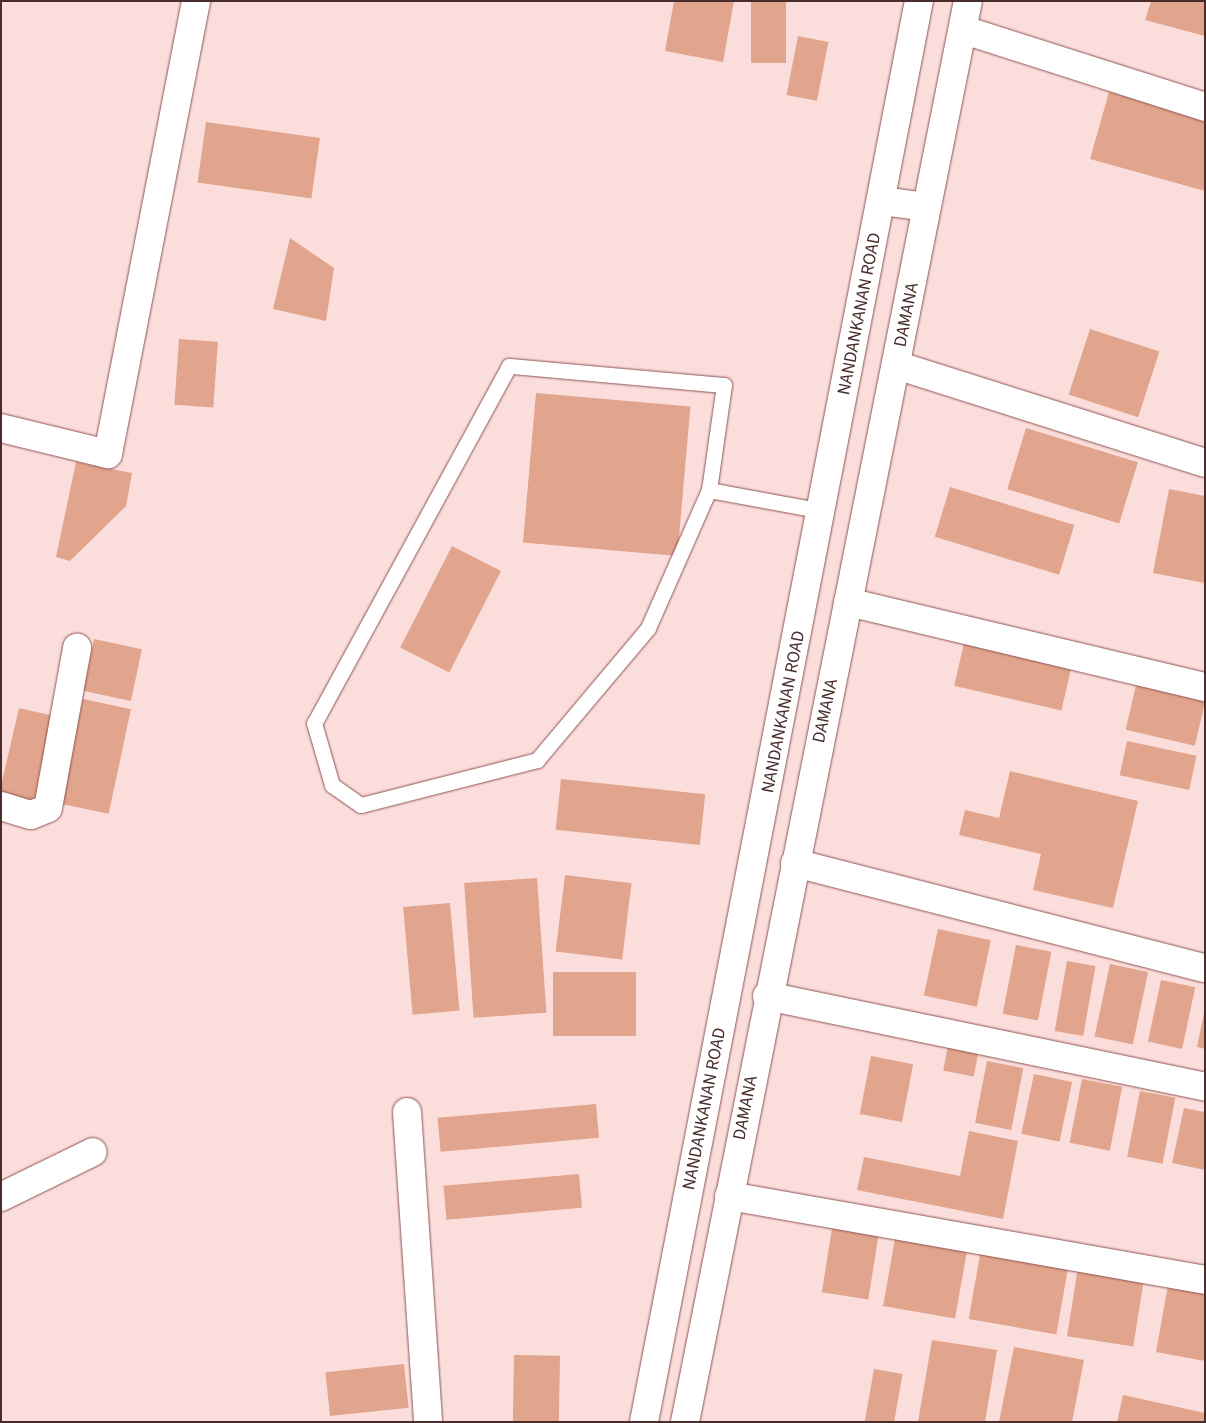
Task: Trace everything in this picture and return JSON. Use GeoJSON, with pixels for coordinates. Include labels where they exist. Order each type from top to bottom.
{"type":"FeatureCollection","features":[{"type":"Feature","properties":{"kind":"street"},"geometry":{"type":"LineString","coordinates":[[1,428],[108,454],[196,1]]}},
{"type":"Feature","properties":{"kind":"street","name":"NANDANKANAN ROAD"},"geometry":{"type":"LineString","coordinates":[[644,1422],[823,511],[918,1]]}},
{"type":"Feature","properties":{"kind":"street","name":"DAMANA"},"geometry":{"type":"LineString","coordinates":[[685,1422],[767,996],[896,365],[926,208],[964,30],[968,1]]}},
{"type":"Feature","properties":{"kind":"street"},"geometry":{"type":"LineString","coordinates":[[964,30],[1205,107]]}},
{"type":"Feature","properties":{"kind":"street"},"geometry":{"type":"LineString","coordinates":[[881,201],[926,208]]}},
{"type":"Feature","properties":{"kind":"street"},"geometry":{"type":"LineString","coordinates":[[896,365],[1205,463]]}},
{"type":"Feature","properties":{"kind":"street"},"geometry":{"type":"LineString","coordinates":[[848,602],[1205,686]]}},
{"type":"Feature","properties":{"kind":"street"},"geometry":{"type":"LineString","coordinates":[[1,806],[31,815],[48,808],[77,648]]}},
{"type":"Feature","properties":{"kind":"street"},"geometry":{"type":"LineString","coordinates":[[794,863],[1205,968]]}},
{"type":"Feature","properties":{"kind":"street"},"geometry":{"type":"LineString","coordinates":[[767,996],[1205,1087]]}},
{"type":"Feature","properties":{"kind":"street"},"geometry":{"type":"LineString","coordinates":[[407,1112],[428,1422]]}},
{"type":"Feature","properties":{"kind":"street"},"geometry":{"type":"LineString","coordinates":[[1,1197],[93,1152]]}},
{"type":"Feature","properties":{"kind":"street"},"geometry":{"type":"LineString","coordinates":[[729,1196],[1205,1280]]}},
{"type":"Feature","properties":{"kind":"lane"},"geometry":{"type":"LineString","coordinates":[[509,366],[724,385],[709,490],[648,628],[537,760],[360,805],[332,785],[314,723],[509,366]]}},
{"type":"Feature","properties":{"kind":"lane"},"geometry":{"type":"LineString","coordinates":[[709,490],[823,511]]}},
{"type":"Feature","properties":{"kind":"building"},"geometry":{"type":"Polygon","coordinates":[[[674,1],[734,1],[723,62],[665,51],[674,1]]]}},
{"type":"Feature","properties":{"kind":"building"},"geometry":{"type":"Polygon","coordinates":[[[751,1],[786,1],[786,63],[751,63],[751,1]]]}},
{"type":"Feature","properties":{"kind":"building"},"geometry":{"type":"Polygon","coordinates":[[[1151,1],[1205,1],[1205,36],[1145,20],[1151,1]]]}},
{"type":"Feature","properties":{"kind":"building"},"geometry":{"type":"Polygon","coordinates":[[[798,36],[828,42],[817,101],[787,95],[798,36]]]}},
{"type":"Feature","properties":{"kind":"building"},"geometry":{"type":"Polygon","coordinates":[[[1109,92],[1205,118],[1205,191],[1090,159],[1109,92]]]}},
{"type":"Feature","properties":{"kind":"building"},"geometry":{"type":"Polygon","coordinates":[[[206,122],[320,138],[311,198],[198,182],[206,122]]]}},
{"type":"Feature","properties":{"kind":"building"},"geometry":{"type":"Polygon","coordinates":[[[290,238],[334,268],[326,321],[273,309],[290,238]]]}},
{"type":"Feature","properties":{"kind":"building"},"geometry":{"type":"Polygon","coordinates":[[[1090,329],[1159,352],[1138,417],[1069,395],[1090,329]]]}},
{"type":"Feature","properties":{"kind":"building"},"geometry":{"type":"Polygon","coordinates":[[[179,339],[218,342],[213,408],[174,405],[179,339]]]}},
{"type":"Feature","properties":{"kind":"building"},"geometry":{"type":"Polygon","coordinates":[[[536,393],[690,407],[677,556],[523,542],[536,393]]]}},
{"type":"Feature","properties":{"kind":"building"},"geometry":{"type":"Polygon","coordinates":[[[1026,428],[1138,462],[1119,523],[1007,489],[1026,428]]]}},
{"type":"Feature","properties":{"kind":"building"},"geometry":{"type":"Polygon","coordinates":[[[76,462],[132,473],[126,506],[70,561],[56,557],[76,462]]]}},
{"type":"Feature","properties":{"kind":"building"},"geometry":{"type":"Polygon","coordinates":[[[950,487],[1074,525],[1059,575],[935,537],[950,487]]]}},
{"type":"Feature","properties":{"kind":"building"},"geometry":{"type":"Polygon","coordinates":[[[1169,489],[1205,496],[1205,583],[1153,573],[1169,489]]]}},
{"type":"Feature","properties":{"kind":"building"},"geometry":{"type":"Polygon","coordinates":[[[452,546],[501,571],[449,673],[400,648],[452,546]]]}},
{"type":"Feature","properties":{"kind":"building"},"geometry":{"type":"Polygon","coordinates":[[[94,639],[142,649],[131,701],[83,691],[94,639]]]}},
{"type":"Feature","properties":{"kind":"building"},"geometry":{"type":"Polygon","coordinates":[[[965,639],[1072,664],[1061,711],[954,686],[965,639]]]}},
{"type":"Feature","properties":{"kind":"building"},"geometry":{"type":"Polygon","coordinates":[[[1136,685],[1205,701],[1195,746],[1126,730],[1136,685]]]}},
{"type":"Feature","properties":{"kind":"building"},"geometry":{"type":"Polygon","coordinates":[[[83,699],[131,709],[109,814],[61,804],[83,699]]]}},
{"type":"Feature","properties":{"kind":"building"},"geometry":{"type":"Polygon","coordinates":[[[19,708],[55,716],[35,801],[1,793],[19,708]]]}},
{"type":"Feature","properties":{"kind":"building"},"geometry":{"type":"Polygon","coordinates":[[[1127,741],[1196,756],[1189,790],[1120,775],[1127,741]]]}},
{"type":"Feature","properties":{"kind":"building"},"geometry":{"type":"Polygon","coordinates":[[[1010,771],[1138,801],[1113,908],[1033,890],[1041,854],[959,835],[965,810],[999,818],[1010,771]]]}},
{"type":"Feature","properties":{"kind":"building"},"geometry":{"type":"Polygon","coordinates":[[[561,779],[705,794],[700,845],[556,830],[561,779]]]}},
{"type":"Feature","properties":{"kind":"building"},"geometry":{"type":"Polygon","coordinates":[[[565,875],[632,883],[622,960],[556,951],[565,875]]]}},
{"type":"Feature","properties":{"kind":"building"},"geometry":{"type":"Polygon","coordinates":[[[537,878],[546,1013],[474,1018],[464,883],[537,878]]]}},
{"type":"Feature","properties":{"kind":"building"},"geometry":{"type":"Polygon","coordinates":[[[450,903],[459,1011],[413,1015],[403,907],[450,903]]]}},
{"type":"Feature","properties":{"kind":"building"},"geometry":{"type":"Polygon","coordinates":[[[938,929],[991,940],[977,1007],[924,996],[938,929]]]}},
{"type":"Feature","properties":{"kind":"building"},"geometry":{"type":"Polygon","coordinates":[[[1016,945],[1051,952],[1038,1021],[1003,1014],[1016,945]]]}},
{"type":"Feature","properties":{"kind":"building"},"geometry":{"type":"Polygon","coordinates":[[[1067,961],[1096,966],[1083,1036],[1055,1031],[1067,961]]]}},
{"type":"Feature","properties":{"kind":"building"},"geometry":{"type":"Polygon","coordinates":[[[1110,964],[1148,972],[1133,1044],[1095,1036],[1110,964]]]}},
{"type":"Feature","properties":{"kind":"building"},"geometry":{"type":"Polygon","coordinates":[[[553,972],[636,972],[636,1036],[553,1036],[553,972]]]}},
{"type":"Feature","properties":{"kind":"building"},"geometry":{"type":"Polygon","coordinates":[[[1161,980],[1195,987],[1182,1049],[1148,1042],[1161,980]]]}},
{"type":"Feature","properties":{"kind":"building"},"geometry":{"type":"Polygon","coordinates":[[[1205,1013],[1205,1049],[1197,1047],[1205,1013]]]}},
{"type":"Feature","properties":{"kind":"building"},"geometry":{"type":"Polygon","coordinates":[[[948,1046],[978,1052],[974,1076],[943,1071],[948,1046]]]}},
{"type":"Feature","properties":{"kind":"building"},"geometry":{"type":"Polygon","coordinates":[[[871,1056],[913,1064],[902,1122],[860,1114],[871,1056]]]}},
{"type":"Feature","properties":{"kind":"building"},"geometry":{"type":"Polygon","coordinates":[[[987,1061],[1023,1068],[1011,1130],[975,1123],[987,1061]]]}},
{"type":"Feature","properties":{"kind":"building"},"geometry":{"type":"Polygon","coordinates":[[[1034,1074],[1072,1082],[1059,1142],[1021,1134],[1034,1074]]]}},
{"type":"Feature","properties":{"kind":"building"},"geometry":{"type":"Polygon","coordinates":[[[1082,1079],[1122,1087],[1110,1151],[1070,1143],[1082,1079]]]}},
{"type":"Feature","properties":{"kind":"building"},"geometry":{"type":"Polygon","coordinates":[[[1140,1091],[1175,1098],[1163,1164],[1127,1157],[1140,1091]]]}},
{"type":"Feature","properties":{"kind":"building"},"geometry":{"type":"Polygon","coordinates":[[[596,1104],[599,1138],[441,1152],[438,1118],[596,1104]]]}},
{"type":"Feature","properties":{"kind":"building"},"geometry":{"type":"Polygon","coordinates":[[[1184,1108],[1205,1112],[1205,1170],[1172,1163],[1184,1108]]]}},
{"type":"Feature","properties":{"kind":"building"},"geometry":{"type":"Polygon","coordinates":[[[969,1131],[1018,1141],[1003,1219],[857,1190],[864,1157],[960,1176],[969,1131]]]}},
{"type":"Feature","properties":{"kind":"building"},"geometry":{"type":"Polygon","coordinates":[[[579,1174],[582,1208],[446,1220],[444,1186],[579,1174]]]}},
{"type":"Feature","properties":{"kind":"building"},"geometry":{"type":"Polygon","coordinates":[[[833,1222],[879,1229],[868,1299],[822,1292],[833,1222]]]}},
{"type":"Feature","properties":{"kind":"building"},"geometry":{"type":"Polygon","coordinates":[[[896,1233],[968,1246],[955,1319],[883,1306],[896,1233]]]}},
{"type":"Feature","properties":{"kind":"building"},"geometry":{"type":"Polygon","coordinates":[[[981,1249],[1069,1264],[1056,1334],[969,1319],[981,1249]]]}},
{"type":"Feature","properties":{"kind":"building"},"geometry":{"type":"Polygon","coordinates":[[[1078,1267],[1144,1277],[1133,1347],[1067,1336],[1078,1267]]]}},
{"type":"Feature","properties":{"kind":"building"},"geometry":{"type":"Polygon","coordinates":[[[1168,1285],[1205,1292],[1205,1361],[1156,1352],[1168,1285]]]}},
{"type":"Feature","properties":{"kind":"building"},"geometry":{"type":"Polygon","coordinates":[[[932,1340],[997,1350],[985,1422],[918,1422],[932,1340]]]}},
{"type":"Feature","properties":{"kind":"building"},"geometry":{"type":"Polygon","coordinates":[[[1014,1347],[1084,1360],[1072,1422],[999,1422],[1014,1347]]]}},
{"type":"Feature","properties":{"kind":"building"},"geometry":{"type":"Polygon","coordinates":[[[514,1355],[560,1356],[559,1422],[513,1422],[514,1355]]]}},
{"type":"Feature","properties":{"kind":"building"},"geometry":{"type":"Polygon","coordinates":[[[404,1364],[409,1408],[330,1416],[325,1372],[404,1364]]]}},
{"type":"Feature","properties":{"kind":"building"},"geometry":{"type":"Polygon","coordinates":[[[874,1369],[903,1374],[894,1422],[865,1422],[874,1369]]]}},
{"type":"Feature","properties":{"kind":"building"},"geometry":{"type":"Polygon","coordinates":[[[1123,1395],[1205,1413],[1205,1422],[1117,1422],[1123,1395]]]}}]}
